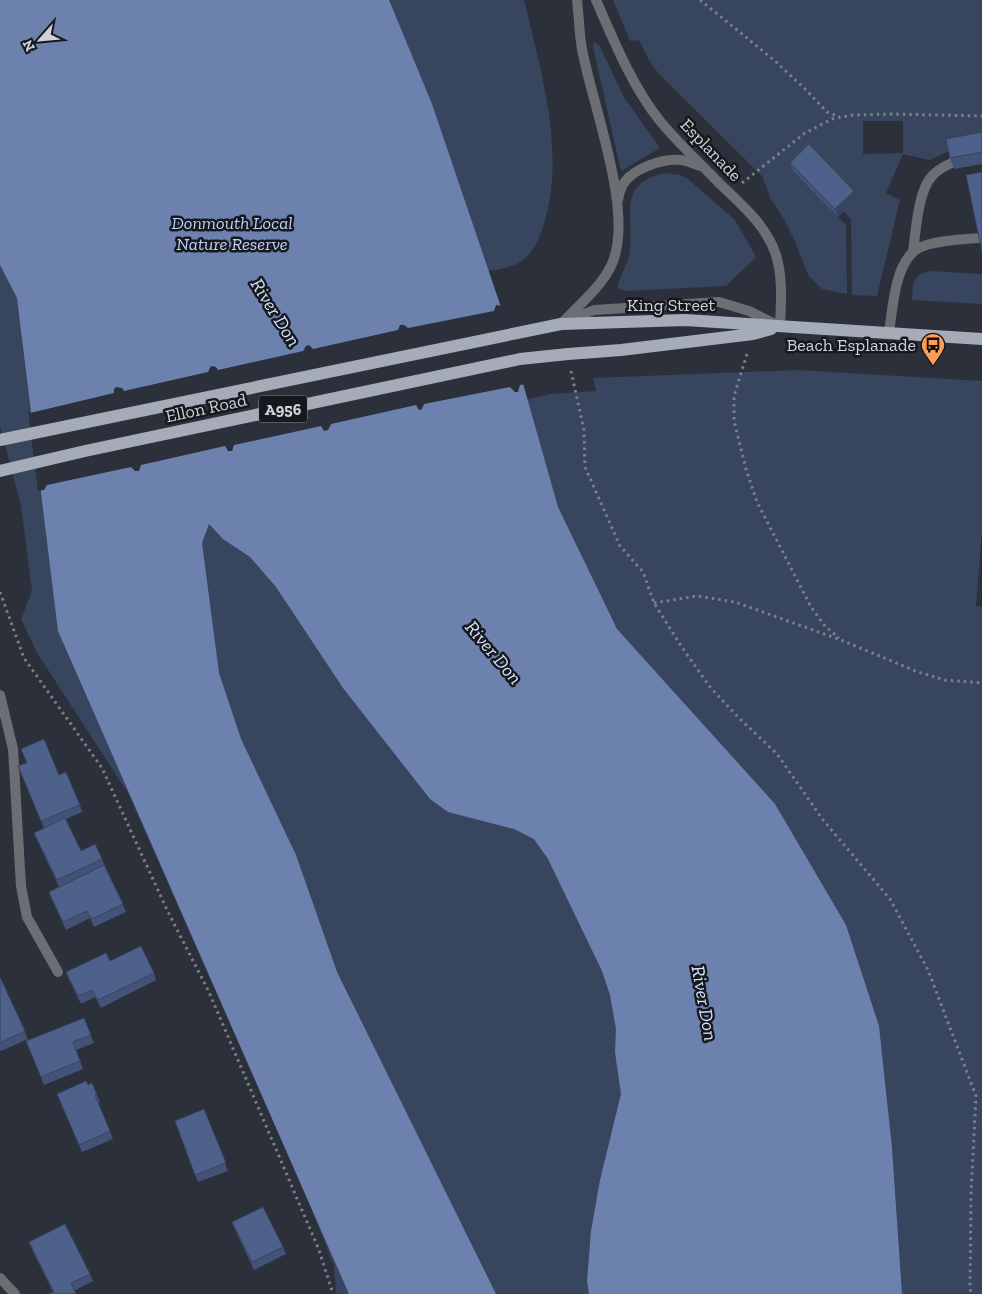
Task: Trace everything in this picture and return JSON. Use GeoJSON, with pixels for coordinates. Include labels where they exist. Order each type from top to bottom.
{"type":"FeatureCollection","features":[{"type":"Feature","properties":{"kind":"main road","name":"King Street"},"geometry":{"type":"LineString","coordinates":[[561,324],[685,320],[982,339]]}},
{"type":"Feature","properties":{"kind":"main road","name":"Ellon Road"},"geometry":{"type":"LineString","coordinates":[[0,440],[561,324]]}},
{"type":"Feature","properties":{"kind":"main road","name":"King Street"},"geometry":{"type":"LineString","coordinates":[[568,354],[621,350],[754,334],[780,327]]}},
{"type":"Feature","properties":{"kind":"main road","name":"Ellon Road"},"geometry":{"type":"LineString","coordinates":[[0,471],[94,449],[520,359],[568,354]]}},
{"type":"Feature","properties":{"kind":"street"},"geometry":{"type":"LineString","coordinates":[[561,324],[605,276],[612,265],[619,227],[618,204],[606,144],[582,49],[577,0]]}},
{"type":"Feature","properties":{"kind":"street","name":"Esplanade"},"geometry":{"type":"LineString","coordinates":[[596,0],[627,67],[647,104],[673,136],[730,193],[769,239],[776,254],[780,270],[782,299],[780,327]]}},
{"type":"Feature","properties":{"kind":"street"},"geometry":{"type":"LineString","coordinates":[[618,204],[621,187],[629,176],[646,167],[658,162],[685,160],[704,168]]}},
{"type":"Feature","properties":{"kind":"street"},"geometry":{"type":"LineString","coordinates":[[889,332],[899,273],[913,251],[925,187],[931,176],[953,162]]}},
{"type":"Feature","properties":{"kind":"street"},"geometry":{"type":"LineString","coordinates":[[913,251],[932,244],[980,238]]}},
{"type":"Feature","properties":{"kind":"street"},"geometry":{"type":"LineString","coordinates":[[561,324],[594,310],[719,302],[749,311],[780,327]]}},
{"type":"Feature","properties":{"kind":"street"},"geometry":{"type":"LineString","coordinates":[[0,695],[13,748],[22,886],[27,917],[58,972]]}},
{"type":"Feature","properties":{"kind":"street"},"geometry":{"type":"LineString","coordinates":[[0,1278],[15,1294]]}},
{"type":"Feature","properties":{"kind":"path"},"geometry":{"type":"LineString","coordinates":[[700,0],[774,60],[827,112],[840,118]]}},
{"type":"Feature","properties":{"kind":"path"},"geometry":{"type":"LineString","coordinates":[[730,193],[805,133],[832,119],[853,115],[891,114],[982,116]]}},
{"type":"Feature","properties":{"kind":"path"},"geometry":{"type":"LineString","coordinates":[[754,334],[734,396],[734,421],[739,445],[757,502],[812,607],[824,626],[842,640]]}},
{"type":"Feature","properties":{"kind":"path"},"geometry":{"type":"LineString","coordinates":[[568,354],[584,430],[585,467],[620,546],[643,572],[654,603],[710,687],[777,754],[823,820],[890,899],[928,970],[976,1096],[971,1194],[971,1294]]}},
{"type":"Feature","properties":{"kind":"path"},"geometry":{"type":"LineString","coordinates":[[0,592],[24,658],[102,768],[168,912],[209,992],[319,1250],[333,1294]]}},
{"type":"Feature","properties":{"kind":"path"},"geometry":{"type":"LineString","coordinates":[[654,603],[697,596],[735,602],[842,640],[918,672],[945,680],[982,683]]}},
{"type":"Feature","properties":{"kind":"green space","name":"Donmouth Local Nature Reserve"},"geometry":{"type":"Polygon","coordinates":[[[0,0],[524,0],[544,83],[552,141],[553,169],[550,197],[544,224],[536,244],[523,260],[501,269],[460,273],[492,408],[551,394],[596,391],[593,378],[798,370],[982,381],[982,530],[976,606],[982,607],[982,1294],[336,1294],[334,1266],[310,1205],[128,793],[37,653],[21,619],[32,591],[21,506],[0,426],[0,0]]]}},
{"type":"Feature","properties":{"kind":"green space"},"geometry":{"type":"Polygon","coordinates":[[[613,0],[982,0],[982,144],[950,151],[929,160],[903,154],[886,193],[900,200],[877,296],[852,295],[851,219],[843,211],[856,198],[793,170],[846,225],[847,294],[822,289],[808,275],[795,241],[771,199],[762,176],[659,74],[650,62],[639,40],[630,41],[613,0]],[[863,121],[863,154],[903,153],[903,121],[863,121]]]}},
{"type":"Feature","properties":{"kind":"green space"},"geometry":{"type":"Polygon","coordinates":[[[594,42],[599,45],[624,97],[660,148],[621,171],[594,51],[594,42]]]}},
{"type":"Feature","properties":{"kind":"green space"},"geometry":{"type":"Polygon","coordinates":[[[664,173],[680,175],[688,179],[735,220],[756,257],[726,286],[626,291],[618,288],[629,256],[630,206],[633,195],[638,186],[648,178],[664,173]]]}},
{"type":"Feature","properties":{"kind":"green space"},"geometry":{"type":"Polygon","coordinates":[[[930,271],[982,274],[982,304],[912,300],[917,277],[930,271]]]}},
{"type":"Feature","properties":{"kind":"water","name":"Donmouth Local Nature Reserve"},"geometry":{"type":"Polygon","coordinates":[[[0,0],[389,0],[432,104],[503,313],[558,507],[617,629],[775,804],[846,925],[879,1026],[892,1148],[902,1294],[589,1294],[587,1281],[591,1231],[600,1180],[621,1094],[615,1052],[616,1029],[610,995],[602,971],[548,859],[534,839],[514,829],[448,812],[430,799],[343,688],[276,587],[250,557],[223,539],[209,524],[202,543],[219,673],[241,739],[296,855],[337,972],[496,1294],[349,1294],[58,631],[17,298],[0,265],[0,0]]]}},
{"type":"Feature","properties":{"kind":"pier"},"geometry":{"type":"Polygon","coordinates":[[[496,305],[502,306],[505,309],[526,384],[520,385],[518,392],[515,392],[510,387],[424,404],[422,409],[419,410],[416,405],[331,424],[328,430],[324,431],[321,426],[234,445],[232,451],[228,451],[225,446],[141,465],[139,471],[135,471],[131,467],[47,485],[44,490],[38,491],[28,410],[30,413],[114,393],[116,387],[122,388],[124,391],[208,372],[211,366],[216,367],[218,370],[303,351],[309,345],[313,349],[398,330],[400,325],[408,328],[494,311],[496,305]]]}},
{"type":"Feature","properties":{"kind":"building"},"geometry":{"type":"Polygon","coordinates":[[[982,132],[982,152],[950,158],[946,139],[982,132]]]}},
{"type":"Feature","properties":{"kind":"building"},"geometry":{"type":"Polygon","coordinates":[[[809,144],[854,191],[835,209],[790,163],[809,144]]]}},
{"type":"Feature","properties":{"kind":"building"},"geometry":{"type":"Polygon","coordinates":[[[982,172],[982,252],[966,175],[982,172]]]}},
{"type":"Feature","properties":{"kind":"building"},"geometry":{"type":"Polygon","coordinates":[[[44,739],[59,775],[66,772],[80,805],[41,821],[18,766],[27,763],[21,749],[44,739]]]}},
{"type":"Feature","properties":{"kind":"building"},"geometry":{"type":"Polygon","coordinates":[[[65,818],[81,851],[95,844],[102,859],[57,880],[34,833],[65,818]]]}},
{"type":"Feature","properties":{"kind":"building"},"geometry":{"type":"Polygon","coordinates":[[[104,865],[123,904],[92,919],[87,911],[63,922],[49,892],[104,865]]]}},
{"type":"Feature","properties":{"kind":"building"},"geometry":{"type":"Polygon","coordinates":[[[141,946],[154,973],[98,1000],[92,990],[78,996],[66,972],[106,953],[110,961],[141,946]]]}},
{"type":"Feature","properties":{"kind":"building"},"geometry":{"type":"Polygon","coordinates":[[[0,977],[25,1031],[0,1043],[0,977]]]}},
{"type":"Feature","properties":{"kind":"building"},"geometry":{"type":"Polygon","coordinates":[[[84,1018],[91,1035],[73,1042],[80,1061],[41,1077],[26,1041],[84,1018]]]}},
{"type":"Feature","properties":{"kind":"building"},"geometry":{"type":"Polygon","coordinates":[[[86,1081],[88,1085],[92,1083],[110,1131],[79,1145],[57,1094],[86,1081]]]}},
{"type":"Feature","properties":{"kind":"building"},"geometry":{"type":"Polygon","coordinates":[[[204,1109],[226,1163],[195,1175],[175,1121],[204,1109]]]}},
{"type":"Feature","properties":{"kind":"building"},"geometry":{"type":"Polygon","coordinates":[[[263,1207],[283,1247],[252,1262],[232,1222],[263,1207]]]}},
{"type":"Feature","properties":{"kind":"building"},"geometry":{"type":"Polygon","coordinates":[[[65,1224],[90,1274],[71,1283],[76,1294],[50,1294],[54,1292],[29,1242],[65,1224]]]}},
{"type":"Feature","properties":{"kind":"place","name":"Beach Esplanade"},"geometry":{"type":"Point","coordinates":[933,366]}},
{"type":"Feature","properties":{"kind":"water label","name":"River Don"},"geometry":{"type":"Point","coordinates":[276,312]}},
{"type":"Feature","properties":{"kind":"water label","name":"River Don"},"geometry":{"type":"Point","coordinates":[494,652]}},
{"type":"Feature","properties":{"kind":"water label","name":"River Don"},"geometry":{"type":"Point","coordinates":[705,1003]}}]}
